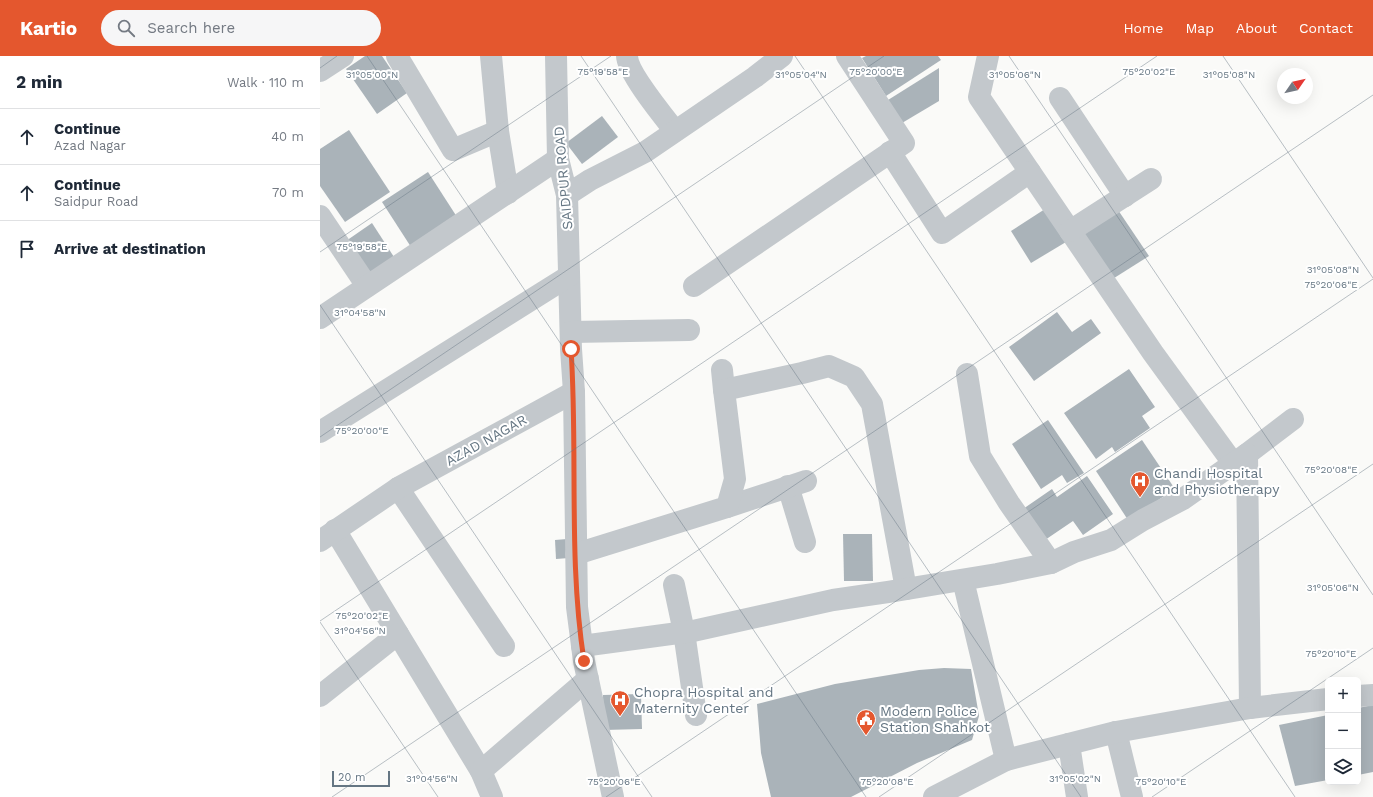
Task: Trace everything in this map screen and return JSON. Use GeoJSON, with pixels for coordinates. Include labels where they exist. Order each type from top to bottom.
{"type":"FeatureCollection","features":[{"type":"Feature","properties":{"kind":"street"},"geometry":{"type":"LineString","coordinates":[[320,71],[343,56]]}},
{"type":"Feature","properties":{"kind":"street"},"geometry":{"type":"LineString","coordinates":[[397,56],[453,150],[498,131]]}},
{"type":"Feature","properties":{"kind":"street"},"geometry":{"type":"LineString","coordinates":[[491,56],[498,131],[508,193]]}},
{"type":"Feature","properties":{"kind":"street","name":"SAIDPUR ROAD"},"geometry":{"type":"LineString","coordinates":[[556,56],[558,159],[567,195],[571,340]]}},
{"type":"Feature","properties":{"kind":"street"},"geometry":{"type":"LineString","coordinates":[[627,56],[627,61],[634,75],[675,131]]}},
{"type":"Feature","properties":{"kind":"street"},"geometry":{"type":"LineString","coordinates":[[567,195],[590,180],[645,152],[755,77],[782,56]]}},
{"type":"Feature","properties":{"kind":"street"},"geometry":{"type":"LineString","coordinates":[[694,286],[904,143],[847,56]]}},
{"type":"Feature","properties":{"kind":"street"},"geometry":{"type":"LineString","coordinates":[[988,56],[979,97],[1153,353],[1240,458],[1250,708]]}},
{"type":"Feature","properties":{"kind":"street"},"geometry":{"type":"LineString","coordinates":[[1060,98],[1125,196]]}},
{"type":"Feature","properties":{"kind":"street"},"geometry":{"type":"LineString","coordinates":[[890,152],[942,233],[1030,172]]}},
{"type":"Feature","properties":{"kind":"street"},"geometry":{"type":"LineString","coordinates":[[320,318],[558,159]]}},
{"type":"Feature","properties":{"kind":"street"},"geometry":{"type":"LineString","coordinates":[[1070,231],[1150,179]]}},
{"type":"Feature","properties":{"kind":"street"},"geometry":{"type":"LineString","coordinates":[[320,216],[367,286]]}},
{"type":"Feature","properties":{"kind":"street"},"geometry":{"type":"LineString","coordinates":[[320,432],[569,276]]}},
{"type":"Feature","properties":{"kind":"street"},"geometry":{"type":"LineString","coordinates":[[613,797],[588,679],[577,607],[574,392],[571,340],[689,330]]}},
{"type":"Feature","properties":{"kind":"street"},"geometry":{"type":"LineString","coordinates":[[727,507],[735,479],[723,380],[802,373],[829,366],[854,377],[872,404],[906,589]]}},
{"type":"Feature","properties":{"kind":"street"},"geometry":{"type":"LineString","coordinates":[[967,374],[980,456],[1009,503],[1051,563]]}},
{"type":"Feature","properties":{"kind":"street","name":"AZAD NAGAR"},"geometry":{"type":"LineString","coordinates":[[492,797],[481,772],[398,634],[328,535],[398,488],[574,392]]}},
{"type":"Feature","properties":{"kind":"street"},"geometry":{"type":"LineString","coordinates":[[582,646],[684,632],[833,600],[963,580],[1051,563],[1074,552],[1111,540],[1143,520],[1183,499],[1293,419]]}},
{"type":"Feature","properties":{"kind":"street"},"geometry":{"type":"LineString","coordinates":[[576,554],[797,484],[804,542]]}},
{"type":"Feature","properties":{"kind":"street"},"geometry":{"type":"LineString","coordinates":[[398,488],[504,646]]}},
{"type":"Feature","properties":{"kind":"street"},"geometry":{"type":"LineString","coordinates":[[963,580],[1006,760]]}},
{"type":"Feature","properties":{"kind":"street"},"geometry":{"type":"LineString","coordinates":[[674,586],[684,632],[696,715]]}},
{"type":"Feature","properties":{"kind":"street"},"geometry":{"type":"LineString","coordinates":[[320,696],[398,634]]}},
{"type":"Feature","properties":{"kind":"street"},"geometry":{"type":"LineString","coordinates":[[481,772],[588,679]]}},
{"type":"Feature","properties":{"kind":"street"},"geometry":{"type":"LineString","coordinates":[[1361,696],[1373,695]]}},
{"type":"Feature","properties":{"kind":"street"},"geometry":{"type":"LineString","coordinates":[[934,797],[1006,760],[1116,732],[1250,708],[1325,699]]}},
{"type":"Feature","properties":{"kind":"street"},"geometry":{"type":"LineString","coordinates":[[1116,732],[1132,797]]}},
{"type":"Feature","properties":{"kind":"street"},"geometry":{"type":"LineString","coordinates":[[1069,744],[1077,797]]}},
{"type":"Feature","properties":{"kind":"building"},"geometry":{"type":"Polygon","coordinates":[[[365,56],[382,56],[407,93],[377,114],[346,69],[365,56]]]}},
{"type":"Feature","properties":{"kind":"building"},"geometry":{"type":"Polygon","coordinates":[[[866,56],[938,56],[941,60],[886,96],[862,58],[866,56]]]}},
{"type":"Feature","properties":{"kind":"building"},"geometry":{"type":"Polygon","coordinates":[[[939,68],[939,101],[902,123],[888,100],[939,68]]]}},
{"type":"Feature","properties":{"kind":"building"},"geometry":{"type":"Polygon","coordinates":[[[602,116],[618,137],[582,164],[566,143],[602,116]]]}},
{"type":"Feature","properties":{"kind":"building"},"geometry":{"type":"Polygon","coordinates":[[[349,130],[390,192],[345,222],[320,186],[320,149],[349,130]]]}},
{"type":"Feature","properties":{"kind":"building"},"geometry":{"type":"Polygon","coordinates":[[[428,172],[457,217],[411,247],[382,202],[428,172]]]}},
{"type":"Feature","properties":{"kind":"building"},"geometry":{"type":"Polygon","coordinates":[[[1116,207],[1149,256],[1111,280],[1079,231],[1116,207]]]}},
{"type":"Feature","properties":{"kind":"building"},"geometry":{"type":"Polygon","coordinates":[[[1045,209],[1066,242],[1031,263],[1011,231],[1045,209]]]}},
{"type":"Feature","properties":{"kind":"building"},"geometry":{"type":"Polygon","coordinates":[[[372,223],[394,257],[369,274],[346,241],[372,223]]]}},
{"type":"Feature","properties":{"kind":"building"},"geometry":{"type":"Polygon","coordinates":[[[1057,312],[1072,332],[1091,319],[1101,333],[1034,381],[1009,347],[1057,312]]]}},
{"type":"Feature","properties":{"kind":"building"},"geometry":{"type":"Polygon","coordinates":[[[1129,369],[1155,407],[1142,416],[1150,428],[1115,452],[1112,447],[1096,459],[1064,413],[1129,369]]]}},
{"type":"Feature","properties":{"kind":"building"},"geometry":{"type":"Polygon","coordinates":[[[1048,420],[1084,473],[1067,483],[1062,475],[1041,489],[1012,444],[1048,420]]]}},
{"type":"Feature","properties":{"kind":"building"},"geometry":{"type":"Polygon","coordinates":[[[1142,440],[1175,489],[1128,520],[1096,471],[1142,440]]]}},
{"type":"Feature","properties":{"kind":"building"},"geometry":{"type":"Polygon","coordinates":[[[1087,476],[1113,514],[1083,535],[1073,521],[1045,540],[1023,509],[1052,489],[1057,497],[1087,476]]]}},
{"type":"Feature","properties":{"kind":"building"},"geometry":{"type":"Polygon","coordinates":[[[843,534],[872,534],[873,581],[844,581],[843,534]]]}},
{"type":"Feature","properties":{"kind":"building"},"geometry":{"type":"Polygon","coordinates":[[[567,539],[569,558],[556,559],[555,540],[567,539]]]}},
{"type":"Feature","properties":{"kind":"building","name":"Modern Police Station Shahkot"},"geometry":{"type":"Polygon","coordinates":[[[944,668],[971,669],[979,716],[972,740],[917,763],[851,797],[771,797],[761,753],[757,704],[835,684],[919,670],[944,668]]]}},
{"type":"Feature","properties":{"kind":"building"},"geometry":{"type":"Polygon","coordinates":[[[641,694],[642,729],[604,730],[603,695],[641,694]]]}},
{"type":"Feature","properties":{"kind":"building"},"geometry":{"type":"Polygon","coordinates":[[[1373,705],[1373,772],[1361,774],[1361,713],[1361,707],[1373,705]]]}},
{"type":"Feature","properties":{"kind":"building"},"geometry":{"type":"Polygon","coordinates":[[[1325,716],[1325,781],[1295,786],[1279,725],[1325,716]]]}},
{"type":"Feature","properties":{"kind":"place","name":"Chandi Hospital and Physiotherapy"},"geometry":{"type":"Point","coordinates":[1140,498]}},
{"type":"Feature","properties":{"kind":"place","name":"Chopra Hospital and Maternity Center"},"geometry":{"type":"Point","coordinates":[620,717]}},
{"type":"Feature","properties":{"kind":"place","name":"Modern Police Station Shahkot"},"geometry":{"type":"Point","coordinates":[866,736]}},
{"type":"Feature","properties":{"kind":"route"},"geometry":{"type":"LineString","coordinates":[[571,349],[574,392],[577,607],[584,661]]}}]}
